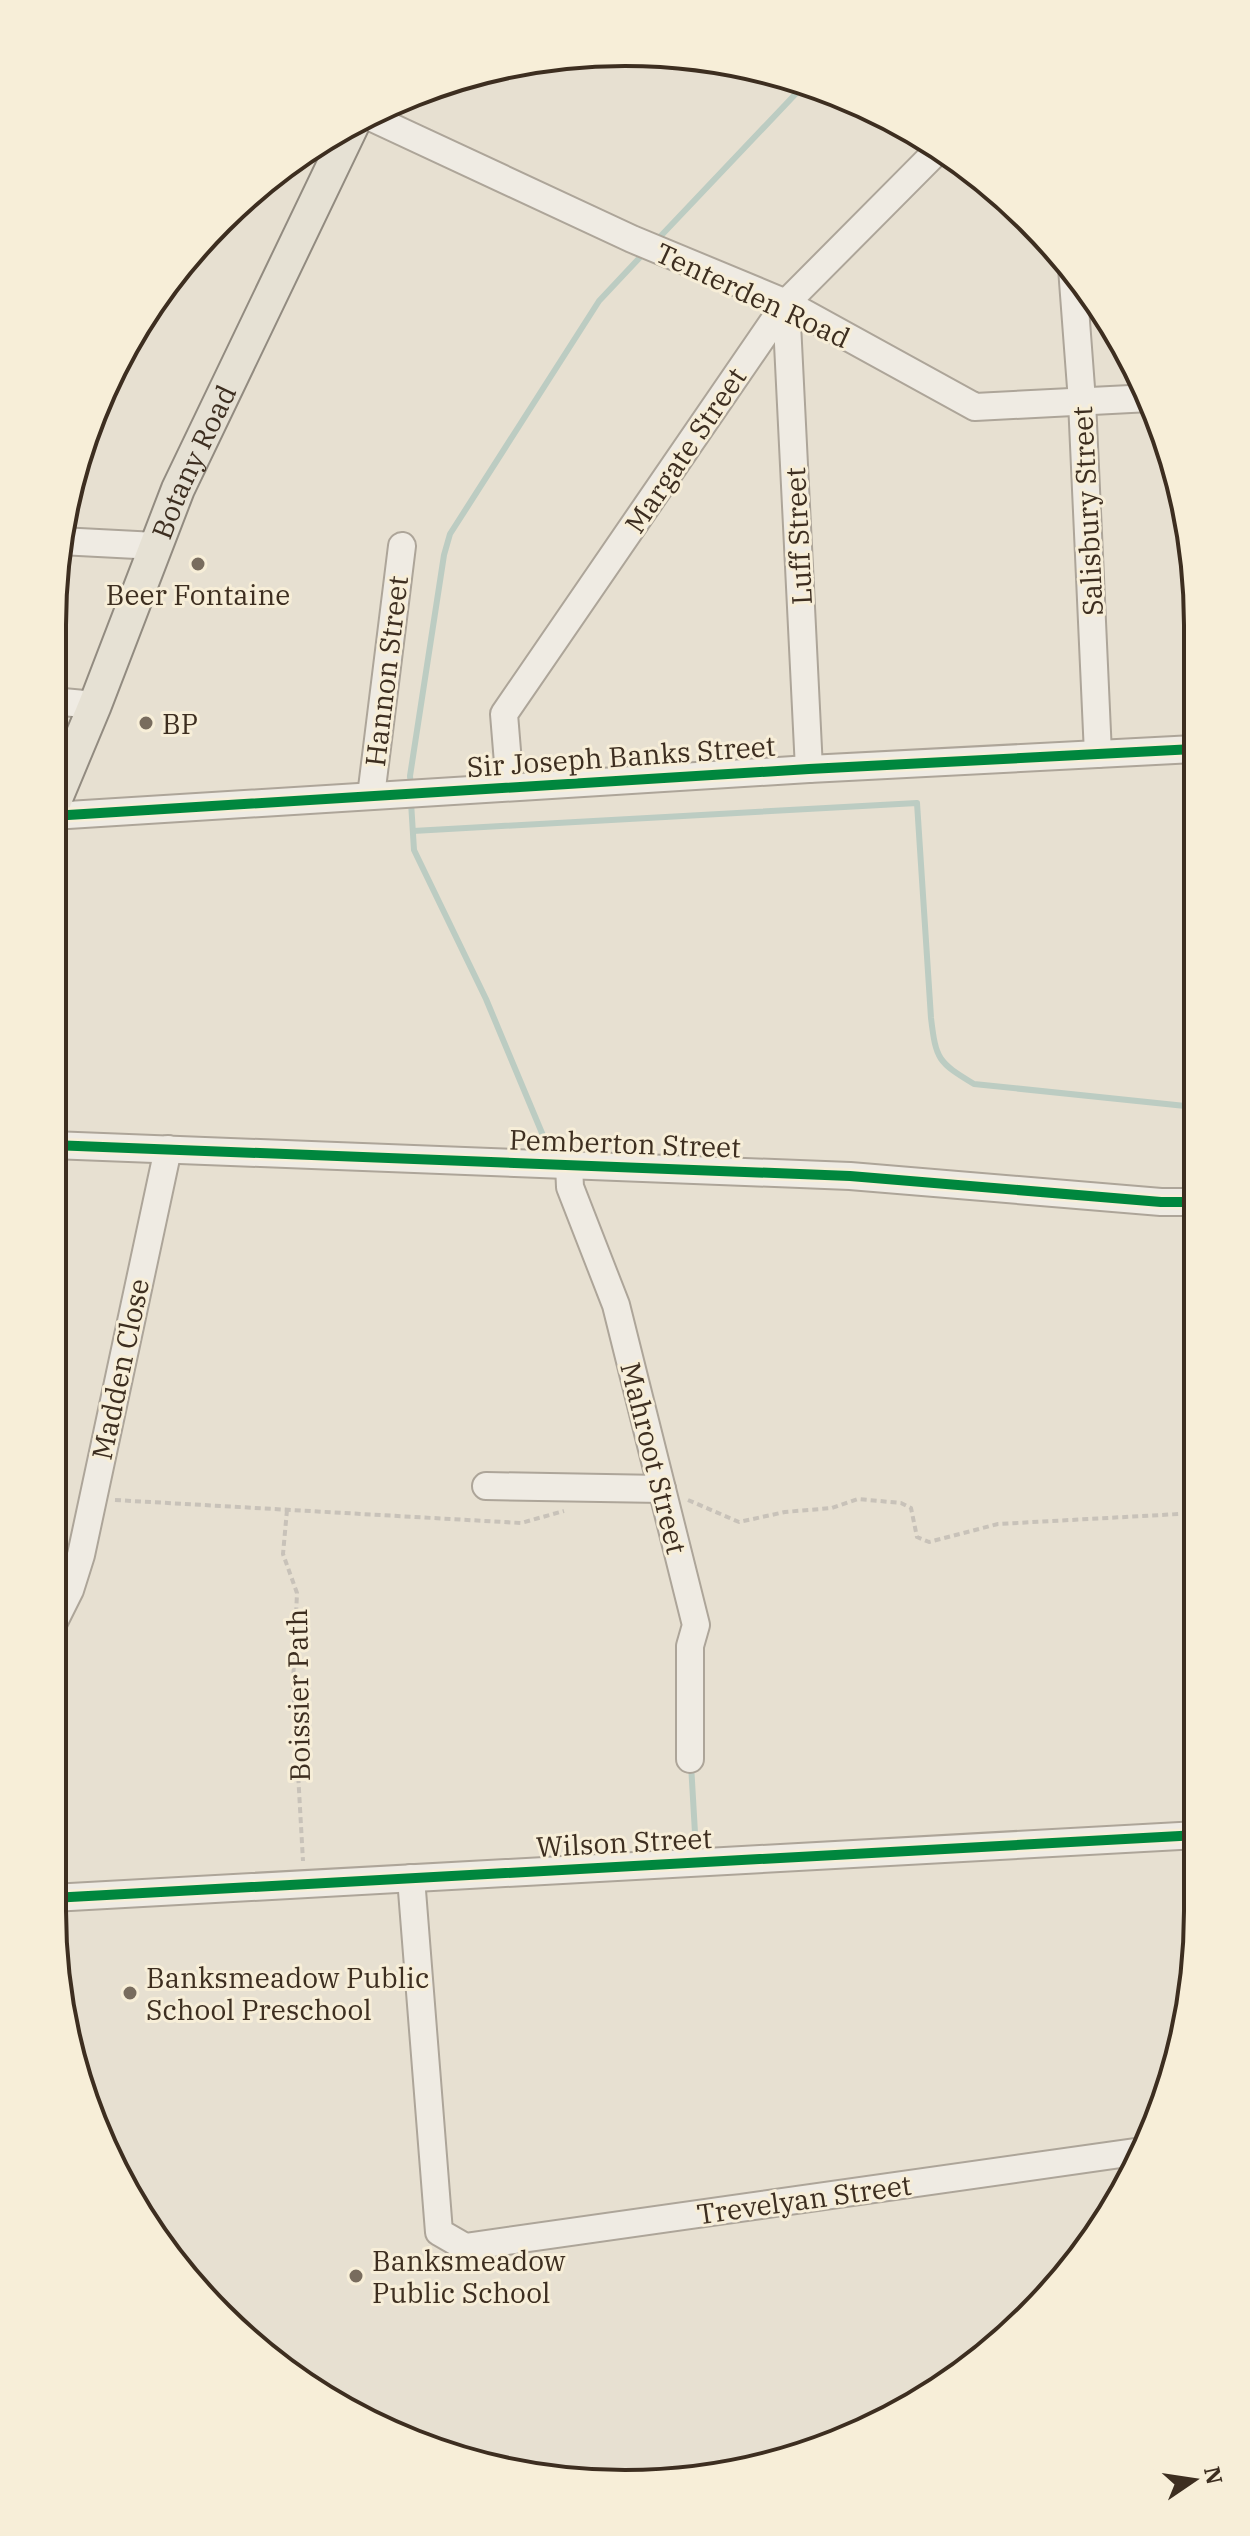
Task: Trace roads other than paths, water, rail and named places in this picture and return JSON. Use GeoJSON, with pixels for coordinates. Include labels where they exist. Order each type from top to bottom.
{"type":"FeatureCollection","features":[{"type":"Feature","properties":{"kind":"main road","name":"Botany Road"},"geometry":{"type":"LineString","coordinates":[[66,774],[178,489],[344,142]]}},
{"type":"Feature","properties":{"kind":"street","name":"Tenterden Road"},"geometry":{"type":"LineString","coordinates":[[382,122],[632,239],[786,303],[975,407],[1135,399]]}},
{"type":"Feature","properties":{"kind":"street","name":"Margate Street"},"geometry":{"type":"LineString","coordinates":[[510,787],[504,714],[786,303],[931,157]]}},
{"type":"Feature","properties":{"kind":"street","name":"Salisbury Street"},"geometry":{"type":"LineString","coordinates":[[1074,293],[1082,401],[1098,754]]}},
{"type":"Feature","properties":{"kind":"street","name":"Luff Street"},"geometry":{"type":"LineString","coordinates":[[786,303],[809,769]]}},
{"type":"Feature","properties":{"kind":"street"},"geometry":{"type":"LineString","coordinates":[[73,542],[156,546]]}},
{"type":"Feature","properties":{"kind":"street","name":"Hannon Street"},"geometry":{"type":"LineString","coordinates":[[371,796],[402,546]]}},
{"type":"Feature","properties":{"kind":"street"},"geometry":{"type":"LineString","coordinates":[[66,702],[95,705]]}},
{"type":"Feature","properties":{"kind":"street","name":"Sir Joseph Banks Street"},"geometry":{"type":"LineString","coordinates":[[66,815],[809,769],[1184,750]]}},
{"type":"Feature","properties":{"kind":"street","name":"Pemberton Street"},"geometry":{"type":"LineString","coordinates":[[66,1145],[850,1176],[1184,1202]]}},
{"type":"Feature","properties":{"kind":"street","name":"Madden Close"},"geometry":{"type":"LineString","coordinates":[[66,1598],[81,1555],[168,1149]]}},
{"type":"Feature","properties":{"kind":"street","name":"Mahroot Street"},"geometry":{"type":"LineString","coordinates":[[569,1165],[570,1187],[616,1305],[696,1625],[690,1646],[690,1759]]}},
{"type":"Feature","properties":{"kind":"street"},"geometry":{"type":"LineString","coordinates":[[486,1486],[662,1489]]}},
{"type":"Feature","properties":{"kind":"street","name":"Wilson Street"},"geometry":{"type":"LineString","coordinates":[[66,1901],[305,1884],[1184,1836]]}},
{"type":"Feature","properties":{"kind":"street","name":"Trevelyan Street"},"geometry":{"type":"LineString","coordinates":[[411,1878],[439,2232],[465,2247],[1128,2153]]}},
{"type":"Feature","properties":{"kind":"waterway"},"geometry":{"type":"LineString","coordinates":[[656,241],[796,93]]}},
{"type":"Feature","properties":{"kind":"waterway"},"geometry":{"type":"LineString","coordinates":[[411,787],[410,776],[444,555],[450,534],[599,301],[645,252]]}},
{"type":"Feature","properties":{"kind":"waterway"},"geometry":{"type":"LineString","coordinates":[[411,802],[414,850],[486,999],[552,1157]]}},
{"type":"Feature","properties":{"kind":"waterway"},"geometry":{"type":"LineString","coordinates":[[413,831],[917,803],[931,1018],[937,1052],[946,1065],[974,1084],[1184,1106]]}},
{"type":"Feature","properties":{"kind":"waterway"},"geometry":{"type":"LineString","coordinates":[[691,1764],[695,1833]]}},
{"type":"Feature","properties":{"kind":"place","name":"Beer Fontaine"},"geometry":{"type":"Point","coordinates":[198,564]}},
{"type":"Feature","properties":{"kind":"place","name":"BP"},"geometry":{"type":"Point","coordinates":[146,723]}},
{"type":"Feature","properties":{"kind":"place","name":"Banksmeadow Public School Preschool"},"geometry":{"type":"Point","coordinates":[130,1993]}},
{"type":"Feature","properties":{"kind":"place","name":"Banksmeadow Public School"},"geometry":{"type":"Point","coordinates":[356,2276]}}]}
